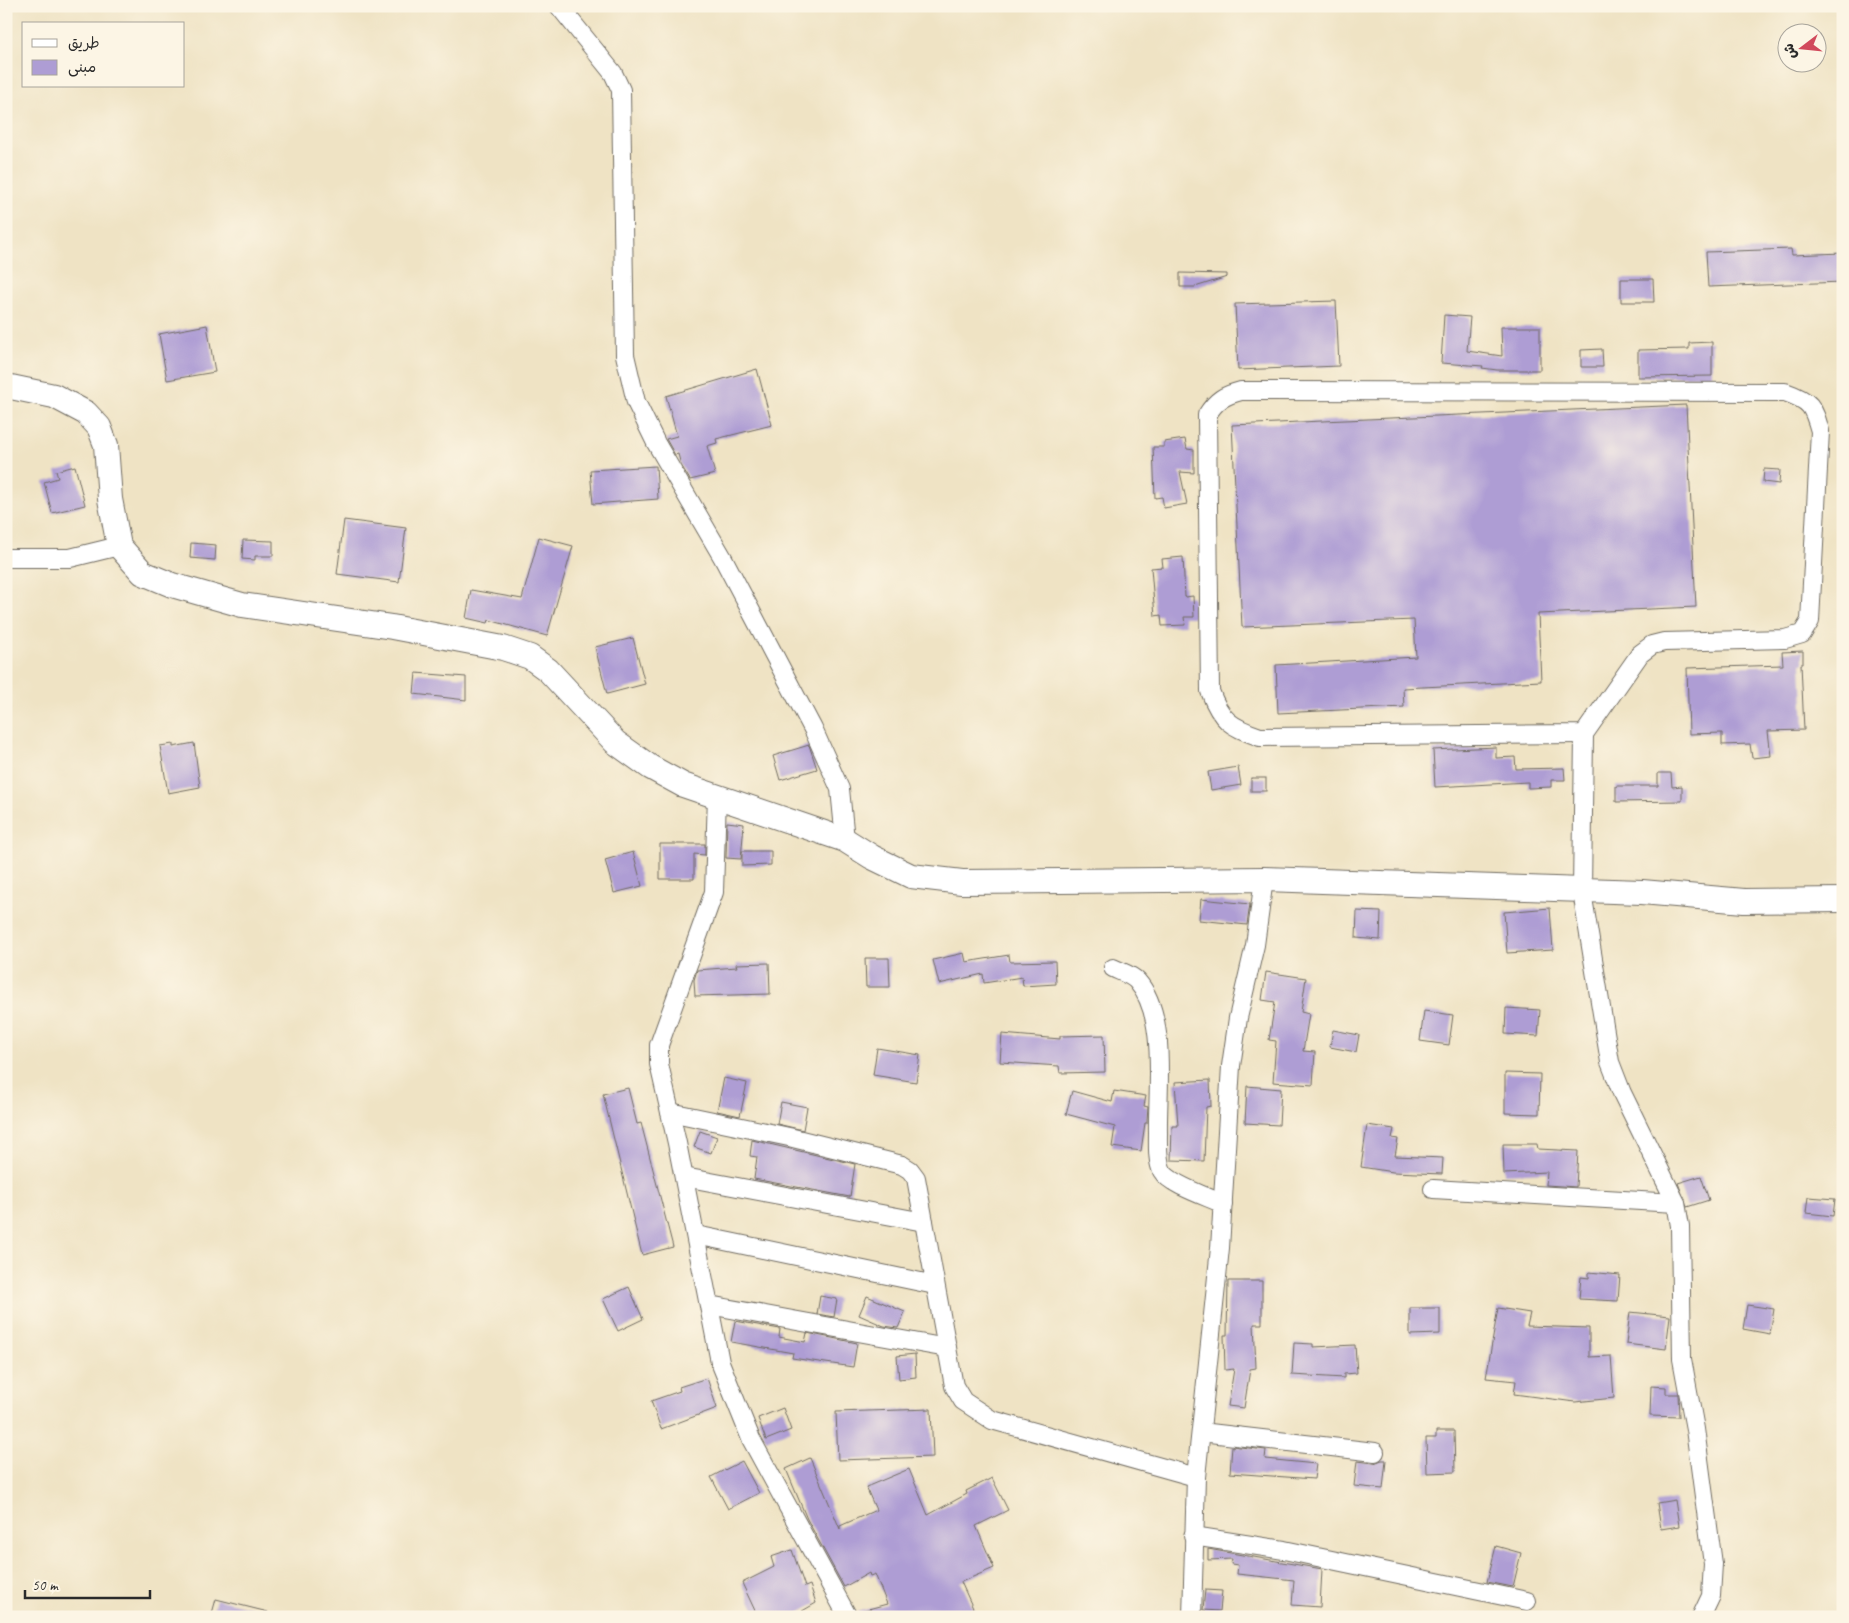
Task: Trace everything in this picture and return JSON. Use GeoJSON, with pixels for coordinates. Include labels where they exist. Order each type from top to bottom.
{"type":"FeatureCollection","features":[{"type":"Feature","properties":{"kind":"main road"},"geometry":{"type":"LineString","coordinates":[[6,386],[54,396],[86,413],[99,428],[106,445],[110,499],[119,546],[143,573],[172,585],[242,605],[392,627],[503,648],[530,657],[548,670],[615,742],[650,767],[683,785],[845,840],[872,858],[911,876],[962,882],[1264,879],[1582,892],[1642,892],[1744,901],[1843,900]]}},
{"type":"Feature","properties":{"kind":"street"},"geometry":{"type":"LineString","coordinates":[[559,6],[613,73],[621,90],[624,355],[636,402],[656,443],[723,558],[813,729],[840,789],[845,840]]}},
{"type":"Feature","properties":{"kind":"street"},"geometry":{"type":"LineString","coordinates":[[1584,734],[1260,737],[1237,729],[1230,723],[1217,711],[1210,691],[1207,415],[1213,404],[1225,395],[1241,390],[1785,392],[1803,398],[1814,408],[1820,431],[1810,620],[1802,634],[1785,639],[1664,642],[1652,645],[1640,654],[1584,734],[1582,892],[1610,1062],[1622,1093],[1676,1203],[1680,1226],[1682,1359],[1696,1438],[1713,1564],[1711,1596],[1701,1617]]}},
{"type":"Feature","properties":{"kind":"street"},"geometry":{"type":"LineString","coordinates":[[6,558],[70,558],[119,546]]}},
{"type":"Feature","properties":{"kind":"street"},"geometry":{"type":"LineString","coordinates":[[717,796],[714,892],[659,1045],[658,1064],[684,1177],[720,1362],[751,1439],[848,1617]]}},
{"type":"Feature","properties":{"kind":"street"},"geometry":{"type":"LineString","coordinates":[[1192,1617],[1196,1477],[1223,1204],[1231,1066],[1238,1018],[1255,945],[1264,879]]}},
{"type":"Feature","properties":{"kind":"street"},"geometry":{"type":"LineString","coordinates":[[1113,968],[1135,978],[1144,990],[1155,1022],[1160,1050],[1157,1104],[1158,1154],[1162,1172],[1173,1181],[1223,1204]]}},
{"type":"Feature","properties":{"kind":"street"},"geometry":{"type":"LineString","coordinates":[[670,1112],[789,1137],[902,1165],[910,1170],[916,1178],[954,1386],[963,1401],[992,1420],[1196,1477]]}},
{"type":"Feature","properties":{"kind":"street"},"geometry":{"type":"LineString","coordinates":[[684,1177],[924,1222]]}},
{"type":"Feature","properties":{"kind":"street"},"geometry":{"type":"LineString","coordinates":[[1433,1189],[1676,1203]]}},
{"type":"Feature","properties":{"kind":"street"},"geometry":{"type":"LineString","coordinates":[[696,1236],[936,1285]]}},
{"type":"Feature","properties":{"kind":"street"},"geometry":{"type":"LineString","coordinates":[[709,1305],[947,1348]]}},
{"type":"Feature","properties":{"kind":"street"},"geometry":{"type":"LineString","coordinates":[[1201,1432],[1376,1452]]}},
{"type":"Feature","properties":{"kind":"street"},"geometry":{"type":"LineString","coordinates":[[1193,1536],[1276,1548],[1527,1600]]}},
{"type":"Feature","properties":{"kind":"building"},"geometry":{"type":"Polygon","coordinates":[[[1791,249],[1792,255],[1843,253],[1843,282],[1708,287],[1706,252],[1791,249]]]}},
{"type":"Feature","properties":{"kind":"building"},"geometry":{"type":"Polygon","coordinates":[[[1180,273],[1227,274],[1227,277],[1195,287],[1180,287],[1180,273]]]}},
{"type":"Feature","properties":{"kind":"building"},"geometry":{"type":"Polygon","coordinates":[[[1621,279],[1653,279],[1654,302],[1621,302],[1621,279]]]}},
{"type":"Feature","properties":{"kind":"building"},"geometry":{"type":"Polygon","coordinates":[[[1336,301],[1339,366],[1238,370],[1235,304],[1336,301]]]}},
{"type":"Feature","properties":{"kind":"building"},"geometry":{"type":"Polygon","coordinates":[[[1444,315],[1470,317],[1467,351],[1502,356],[1501,327],[1540,327],[1540,370],[1497,370],[1482,368],[1483,366],[1441,363],[1444,315]]]}},
{"type":"Feature","properties":{"kind":"building"},"geometry":{"type":"Polygon","coordinates":[[[207,325],[215,372],[167,380],[159,334],[207,325]]]}},
{"type":"Feature","properties":{"kind":"building"},"geometry":{"type":"Polygon","coordinates":[[[1712,342],[1712,376],[1638,377],[1638,350],[1689,349],[1689,343],[1712,342]]]}},
{"type":"Feature","properties":{"kind":"building"},"geometry":{"type":"Polygon","coordinates":[[[1602,349],[1603,367],[1581,367],[1581,350],[1602,349]]]}},
{"type":"Feature","properties":{"kind":"building"},"geometry":{"type":"Polygon","coordinates":[[[757,369],[772,425],[716,439],[717,443],[707,446],[715,474],[690,480],[681,465],[678,454],[675,455],[666,439],[677,436],[666,396],[757,369]]]}},
{"type":"Feature","properties":{"kind":"building"},"geometry":{"type":"Polygon","coordinates":[[[1686,405],[1696,607],[1538,614],[1541,681],[1403,688],[1404,707],[1278,713],[1276,665],[1416,657],[1414,620],[1242,627],[1232,425],[1686,405]]]}},
{"type":"Feature","properties":{"kind":"building"},"geometry":{"type":"Polygon","coordinates":[[[1185,439],[1187,449],[1194,450],[1194,473],[1180,472],[1187,504],[1164,508],[1162,497],[1155,498],[1153,447],[1164,447],[1164,442],[1185,439]]]}},
{"type":"Feature","properties":{"kind":"building"},"geometry":{"type":"Polygon","coordinates":[[[75,466],[85,505],[52,513],[44,482],[58,478],[56,471],[75,466]]]}},
{"type":"Feature","properties":{"kind":"building"},"geometry":{"type":"Polygon","coordinates":[[[656,466],[658,499],[593,504],[590,470],[656,466]]]}},
{"type":"Feature","properties":{"kind":"building"},"geometry":{"type":"Polygon","coordinates":[[[1764,469],[1780,470],[1779,484],[1763,482],[1764,469]]]}},
{"type":"Feature","properties":{"kind":"building"},"geometry":{"type":"Polygon","coordinates":[[[344,520],[406,528],[399,582],[337,574],[344,520]]]}},
{"type":"Feature","properties":{"kind":"building"},"geometry":{"type":"Polygon","coordinates":[[[539,537],[573,546],[547,636],[489,620],[488,623],[466,618],[471,590],[522,599],[539,537]]]}},
{"type":"Feature","properties":{"kind":"building"},"geometry":{"type":"Polygon","coordinates":[[[243,540],[273,541],[273,556],[255,556],[255,560],[242,559],[243,540]]]}},
{"type":"Feature","properties":{"kind":"building"},"geometry":{"type":"Polygon","coordinates":[[[191,543],[216,545],[215,560],[190,558],[191,543]]]}},
{"type":"Feature","properties":{"kind":"building"},"geometry":{"type":"Polygon","coordinates":[[[1183,557],[1185,597],[1193,596],[1194,617],[1184,617],[1185,625],[1162,626],[1161,615],[1155,616],[1151,568],[1163,567],[1162,559],[1183,557]]]}},
{"type":"Feature","properties":{"kind":"building"},"geometry":{"type":"Polygon","coordinates":[[[633,638],[645,684],[607,694],[595,647],[633,638]]]}},
{"type":"Feature","properties":{"kind":"building"},"geometry":{"type":"Polygon","coordinates":[[[1803,651],[1803,664],[1801,664],[1804,730],[1768,731],[1771,756],[1752,758],[1750,744],[1722,745],[1722,733],[1689,734],[1687,668],[1783,665],[1782,652],[1803,651]]]}},
{"type":"Feature","properties":{"kind":"building"},"geometry":{"type":"Polygon","coordinates":[[[416,673],[466,677],[466,700],[414,694],[416,673]]]}},
{"type":"Feature","properties":{"kind":"building"},"geometry":{"type":"Polygon","coordinates":[[[194,743],[200,787],[168,793],[160,746],[173,744],[173,747],[194,743]]]}},
{"type":"Feature","properties":{"kind":"building"},"geometry":{"type":"Polygon","coordinates":[[[809,745],[817,769],[780,780],[773,756],[809,745]]]}},
{"type":"Feature","properties":{"kind":"building"},"geometry":{"type":"Polygon","coordinates":[[[1496,747],[1496,758],[1515,757],[1516,769],[1564,768],[1565,780],[1551,780],[1551,787],[1528,788],[1528,782],[1435,787],[1433,750],[1496,747]]]}},
{"type":"Feature","properties":{"kind":"building"},"geometry":{"type":"Polygon","coordinates":[[[1238,767],[1241,785],[1211,790],[1208,772],[1238,767]]]}},
{"type":"Feature","properties":{"kind":"building"},"geometry":{"type":"Polygon","coordinates":[[[1658,773],[1671,773],[1672,787],[1682,786],[1682,801],[1616,802],[1616,786],[1658,786],[1658,773]]]}},
{"type":"Feature","properties":{"kind":"building"},"geometry":{"type":"Polygon","coordinates":[[[1251,778],[1266,778],[1266,791],[1251,791],[1251,778]]]}},
{"type":"Feature","properties":{"kind":"building"},"geometry":{"type":"Polygon","coordinates":[[[727,822],[744,824],[741,859],[726,858],[727,822]]]}},
{"type":"Feature","properties":{"kind":"building"},"geometry":{"type":"Polygon","coordinates":[[[660,844],[705,844],[705,855],[694,854],[694,879],[660,879],[660,844]]]}},
{"type":"Feature","properties":{"kind":"building"},"geometry":{"type":"Polygon","coordinates":[[[742,851],[771,851],[771,865],[742,866],[742,851]]]}},
{"type":"Feature","properties":{"kind":"building"},"geometry":{"type":"Polygon","coordinates":[[[633,852],[642,886],[614,893],[605,860],[633,852]]]}},
{"type":"Feature","properties":{"kind":"building"},"geometry":{"type":"Polygon","coordinates":[[[1201,899],[1250,904],[1247,925],[1199,920],[1201,899]]]}},
{"type":"Feature","properties":{"kind":"building"},"geometry":{"type":"Polygon","coordinates":[[[1550,908],[1553,950],[1507,953],[1504,912],[1550,908]]]}},
{"type":"Feature","properties":{"kind":"building"},"geometry":{"type":"Polygon","coordinates":[[[1357,911],[1381,912],[1380,940],[1356,938],[1357,911]]]}},
{"type":"Feature","properties":{"kind":"building"},"geometry":{"type":"Polygon","coordinates":[[[964,953],[966,962],[1009,955],[1010,962],[1055,961],[1056,984],[1023,986],[1022,977],[984,983],[983,974],[939,984],[933,960],[964,953]]]}},
{"type":"Feature","properties":{"kind":"building"},"geometry":{"type":"Polygon","coordinates":[[[865,958],[889,958],[890,987],[866,987],[865,958]]]}},
{"type":"Feature","properties":{"kind":"building"},"geometry":{"type":"Polygon","coordinates":[[[769,963],[770,994],[695,996],[694,980],[697,970],[737,967],[736,964],[769,963]]]}},
{"type":"Feature","properties":{"kind":"building"},"geometry":{"type":"Polygon","coordinates":[[[1266,972],[1306,978],[1301,1012],[1309,1014],[1303,1051],[1315,1052],[1313,1085],[1273,1082],[1276,1041],[1269,1040],[1275,1002],[1262,1000],[1266,972]]]}},
{"type":"Feature","properties":{"kind":"building"},"geometry":{"type":"Polygon","coordinates":[[[1506,1008],[1540,1010],[1538,1036],[1505,1034],[1506,1008]]]}},
{"type":"Feature","properties":{"kind":"building"},"geometry":{"type":"Polygon","coordinates":[[[1424,1011],[1453,1015],[1449,1045],[1420,1041],[1424,1011]]]}},
{"type":"Feature","properties":{"kind":"building"},"geometry":{"type":"Polygon","coordinates":[[[1333,1030],[1359,1035],[1356,1052],[1330,1047],[1333,1030]]]}},
{"type":"Feature","properties":{"kind":"building"},"geometry":{"type":"Polygon","coordinates":[[[1002,1034],[1060,1039],[1060,1036],[1104,1035],[1105,1072],[1060,1073],[1059,1066],[1000,1062],[1002,1034]]]}},
{"type":"Feature","properties":{"kind":"building"},"geometry":{"type":"Polygon","coordinates":[[[877,1048],[920,1055],[916,1082],[873,1075],[877,1048]]]}},
{"type":"Feature","properties":{"kind":"building"},"geometry":{"type":"Polygon","coordinates":[[[1505,1073],[1540,1074],[1539,1114],[1505,1113],[1505,1073]]]}},
{"type":"Feature","properties":{"kind":"building"},"geometry":{"type":"Polygon","coordinates":[[[724,1078],[747,1083],[740,1116],[717,1111],[724,1078]]]}},
{"type":"Feature","properties":{"kind":"building"},"geometry":{"type":"Polygon","coordinates":[[[1210,1080],[1211,1106],[1206,1107],[1204,1161],[1171,1160],[1172,1126],[1178,1126],[1175,1082],[1210,1080]]]}},
{"type":"Feature","properties":{"kind":"building"},"geometry":{"type":"Polygon","coordinates":[[[1247,1086],[1281,1089],[1279,1125],[1245,1123],[1247,1086]]]}},
{"type":"Feature","properties":{"kind":"building"},"geometry":{"type":"Polygon","coordinates":[[[628,1088],[637,1124],[641,1123],[673,1247],[642,1255],[603,1094],[628,1088]]]}},
{"type":"Feature","properties":{"kind":"building"},"geometry":{"type":"Polygon","coordinates":[[[1072,1091],[1112,1102],[1114,1091],[1146,1096],[1144,1106],[1148,1107],[1147,1123],[1145,1123],[1141,1151],[1112,1147],[1115,1127],[1066,1114],[1072,1091]]]}},
{"type":"Feature","properties":{"kind":"building"},"geometry":{"type":"Polygon","coordinates":[[[781,1102],[807,1107],[803,1130],[777,1124],[781,1102]]]}},
{"type":"Feature","properties":{"kind":"building"},"geometry":{"type":"Polygon","coordinates":[[[1367,1125],[1394,1129],[1392,1138],[1398,1139],[1395,1156],[1443,1158],[1442,1174],[1393,1172],[1361,1167],[1367,1125]]]}},
{"type":"Feature","properties":{"kind":"building"},"geometry":{"type":"Polygon","coordinates":[[[700,1131],[717,1137],[711,1153],[694,1147],[700,1131]]]}},
{"type":"Feature","properties":{"kind":"building"},"geometry":{"type":"Polygon","coordinates":[[[752,1140],[855,1164],[850,1197],[754,1179],[757,1157],[750,1156],[752,1140]]]}},
{"type":"Feature","properties":{"kind":"building"},"geometry":{"type":"Polygon","coordinates":[[[1503,1144],[1537,1144],[1538,1149],[1578,1151],[1576,1187],[1546,1185],[1547,1172],[1504,1174],[1503,1144]]]}},
{"type":"Feature","properties":{"kind":"building"},"geometry":{"type":"Polygon","coordinates":[[[1701,1176],[1709,1200],[1687,1207],[1678,1183],[1701,1176]]]}},
{"type":"Feature","properties":{"kind":"building"},"geometry":{"type":"Polygon","coordinates":[[[1808,1197],[1835,1199],[1833,1216],[1806,1213],[1808,1197]]]}},
{"type":"Feature","properties":{"kind":"building"},"geometry":{"type":"Polygon","coordinates":[[[1589,1272],[1620,1275],[1618,1301],[1579,1299],[1581,1277],[1589,1278],[1589,1272]]]}},
{"type":"Feature","properties":{"kind":"building"},"geometry":{"type":"Polygon","coordinates":[[[1228,1281],[1262,1281],[1262,1324],[1254,1324],[1256,1368],[1250,1369],[1244,1408],[1228,1406],[1234,1369],[1225,1370],[1224,1335],[1227,1335],[1228,1281]]]}},
{"type":"Feature","properties":{"kind":"building"},"geometry":{"type":"Polygon","coordinates":[[[629,1287],[643,1319],[618,1331],[603,1299],[629,1287]]]}},
{"type":"Feature","properties":{"kind":"building"},"geometry":{"type":"Polygon","coordinates":[[[820,1296],[837,1299],[834,1317],[817,1314],[820,1296]]]}},
{"type":"Feature","properties":{"kind":"building"},"geometry":{"type":"Polygon","coordinates":[[[867,1296],[905,1312],[898,1328],[884,1326],[859,1315],[867,1296]]]}},
{"type":"Feature","properties":{"kind":"building"},"geometry":{"type":"Polygon","coordinates":[[[1747,1305],[1774,1309],[1770,1334],[1743,1329],[1747,1305]]]}},
{"type":"Feature","properties":{"kind":"building"},"geometry":{"type":"Polygon","coordinates":[[[1410,1308],[1440,1308],[1440,1334],[1410,1335],[1410,1308]]]}},
{"type":"Feature","properties":{"kind":"building"},"geometry":{"type":"Polygon","coordinates":[[[1498,1308],[1530,1313],[1527,1326],[1589,1328],[1589,1357],[1611,1356],[1614,1398],[1575,1402],[1514,1394],[1516,1381],[1486,1378],[1498,1308]]]}},
{"type":"Feature","properties":{"kind":"building"},"geometry":{"type":"Polygon","coordinates":[[[1630,1312],[1670,1316],[1666,1349],[1626,1344],[1630,1312]]]}},
{"type":"Feature","properties":{"kind":"building"},"geometry":{"type":"Polygon","coordinates":[[[735,1321],[780,1329],[779,1337],[805,1342],[807,1333],[857,1343],[853,1367],[792,1358],[793,1353],[731,1342],[735,1321]]]}},
{"type":"Feature","properties":{"kind":"building"},"geometry":{"type":"Polygon","coordinates":[[[1294,1343],[1313,1344],[1313,1347],[1355,1345],[1357,1373],[1344,1374],[1344,1378],[1292,1375],[1294,1343]]]}},
{"type":"Feature","properties":{"kind":"building"},"geometry":{"type":"Polygon","coordinates":[[[915,1354],[916,1377],[899,1379],[897,1356],[915,1354]]]}},
{"type":"Feature","properties":{"kind":"building"},"geometry":{"type":"Polygon","coordinates":[[[707,1378],[717,1408],[661,1429],[651,1401],[680,1391],[679,1387],[707,1378]]]}},
{"type":"Feature","properties":{"kind":"building"},"geometry":{"type":"Polygon","coordinates":[[[1651,1386],[1666,1387],[1666,1394],[1678,1394],[1679,1417],[1650,1416],[1651,1386]]]}},
{"type":"Feature","properties":{"kind":"building"},"geometry":{"type":"Polygon","coordinates":[[[783,1408],[791,1430],[766,1440],[758,1418],[783,1408]]]}},
{"type":"Feature","properties":{"kind":"building"},"geometry":{"type":"Polygon","coordinates":[[[931,1409],[933,1457],[838,1460],[836,1412],[931,1409]]]}},
{"type":"Feature","properties":{"kind":"building"},"geometry":{"type":"Polygon","coordinates":[[[1436,1431],[1454,1431],[1455,1472],[1427,1473],[1426,1438],[1436,1438],[1436,1431]]]}},
{"type":"Feature","properties":{"kind":"building"},"geometry":{"type":"Polygon","coordinates":[[[1232,1446],[1266,1450],[1265,1459],[1316,1464],[1314,1479],[1230,1473],[1232,1446]]]}},
{"type":"Feature","properties":{"kind":"building"},"geometry":{"type":"Polygon","coordinates":[[[810,1458],[840,1529],[840,1526],[876,1510],[866,1487],[909,1469],[928,1515],[967,1494],[966,1491],[992,1478],[1008,1510],[976,1526],[994,1568],[961,1582],[977,1617],[859,1617],[857,1612],[887,1604],[875,1574],[870,1576],[869,1573],[844,1587],[807,1519],[786,1469],[810,1458]]]}},
{"type":"Feature","properties":{"kind":"building"},"geometry":{"type":"Polygon","coordinates":[[[1386,1460],[1383,1489],[1354,1486],[1357,1461],[1374,1463],[1386,1460]]]}},
{"type":"Feature","properties":{"kind":"building"},"geometry":{"type":"Polygon","coordinates":[[[742,1461],[759,1493],[728,1509],[711,1477],[742,1461]]]}},
{"type":"Feature","properties":{"kind":"building"},"geometry":{"type":"Polygon","coordinates":[[[1675,1500],[1679,1526],[1661,1529],[1657,1503],[1675,1500]]]}},
{"type":"Feature","properties":{"kind":"building"},"geometry":{"type":"Polygon","coordinates":[[[1496,1546],[1521,1553],[1513,1587],[1487,1582],[1496,1546]]]}},
{"type":"Feature","properties":{"kind":"building"},"geometry":{"type":"Polygon","coordinates":[[[1208,1549],[1322,1569],[1320,1607],[1292,1605],[1294,1580],[1237,1574],[1238,1565],[1231,1564],[1232,1559],[1208,1560],[1208,1549]]]}},
{"type":"Feature","properties":{"kind":"building"},"geometry":{"type":"Polygon","coordinates":[[[792,1550],[805,1587],[810,1585],[816,1603],[792,1617],[758,1617],[742,1583],[774,1567],[771,1557],[792,1550]]]}},
{"type":"Feature","properties":{"kind":"building"},"geometry":{"type":"Polygon","coordinates":[[[1205,1590],[1222,1591],[1220,1611],[1203,1610],[1205,1590]]]}},
{"type":"Feature","properties":{"kind":"building"},"geometry":{"type":"Polygon","coordinates":[[[216,1599],[268,1612],[267,1617],[211,1617],[216,1599]]]}}]}
